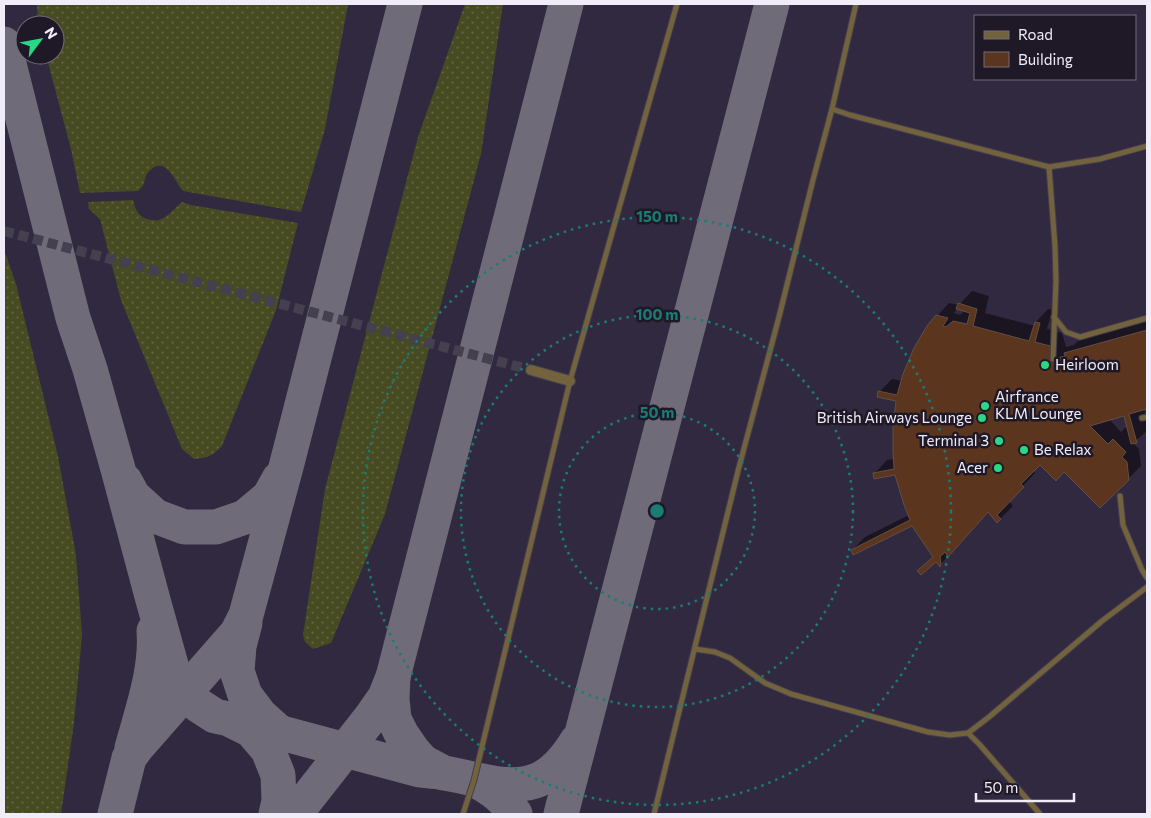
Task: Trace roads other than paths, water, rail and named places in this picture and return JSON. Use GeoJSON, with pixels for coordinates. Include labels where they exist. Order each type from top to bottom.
{"type":"FeatureCollection","features":[{"type":"Feature","properties":{"kind":"street"},"geometry":{"type":"LineString","coordinates":[[531,370],[570,381]]}},
{"type":"Feature","properties":{"kind":"lane"},"geometry":{"type":"LineString","coordinates":[[463,814],[474,780],[570,381],[677,4]]}},
{"type":"Feature","properties":{"kind":"lane"},"geometry":{"type":"LineString","coordinates":[[654,814],[738,472],[780,317],[832,109],[856,4]]}},
{"type":"Feature","properties":{"kind":"lane"},"geometry":{"type":"LineString","coordinates":[[832,109],[1049,167],[1100,159],[1147,146]]}},
{"type":"Feature","properties":{"kind":"lane"},"geometry":{"type":"LineString","coordinates":[[1049,167],[1056,282],[1054,359]]}},
{"type":"Feature","properties":{"kind":"lane"},"geometry":{"type":"LineString","coordinates":[[1054,317],[1066,332],[1080,337],[1147,318]]}},
{"type":"Feature","properties":{"kind":"lane"},"geometry":{"type":"LineString","coordinates":[[1120,496],[1123,525],[1147,578]]}},
{"type":"Feature","properties":{"kind":"lane"},"geometry":{"type":"LineString","coordinates":[[695,649],[715,652],[730,658],[764,683],[791,694],[928,732],[950,735],[968,733],[1102,621],[1147,587]]}},
{"type":"Feature","properties":{"kind":"lane"},"geometry":{"type":"LineString","coordinates":[[968,733],[1040,814]]}},
{"type":"Feature","properties":{"kind":"tunnel"},"geometry":{"type":"LineString","coordinates":[[4,231],[531,370]]}},
{"type":"Feature","properties":{"kind":"place","name":"Heirloom"},"geometry":{"type":"Point","coordinates":[1045,365]}},
{"type":"Feature","properties":{"kind":"place","name":"Airfrance KLM Lounge"},"geometry":{"type":"Point","coordinates":[985,406]}},
{"type":"Feature","properties":{"kind":"place","name":"British Airways Lounge"},"geometry":{"type":"Point","coordinates":[982,418]}},
{"type":"Feature","properties":{"kind":"place","name":"Terminal 3"},"geometry":{"type":"Point","coordinates":[999,441]}},
{"type":"Feature","properties":{"kind":"place","name":"Be Relax"},"geometry":{"type":"Point","coordinates":[1024,450]}},
{"type":"Feature","properties":{"kind":"place","name":"Acer"},"geometry":{"type":"Point","coordinates":[998,468]}}]}
